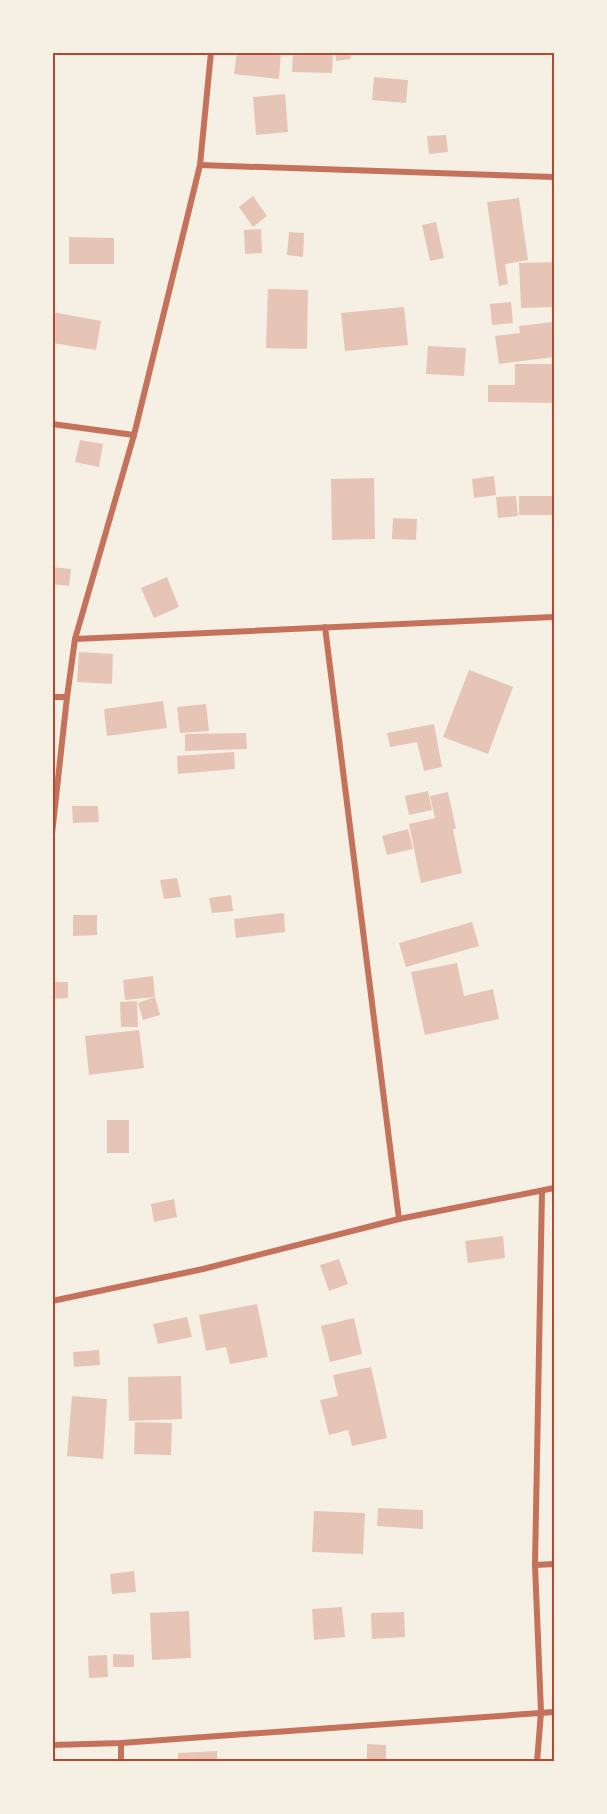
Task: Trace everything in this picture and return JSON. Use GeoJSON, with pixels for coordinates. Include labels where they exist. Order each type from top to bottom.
{"type":"FeatureCollection","features":[{"type":"Feature","properties":{"kind":"street"},"geometry":{"type":"LineString","coordinates":[[52,834],[75,639],[134,435],[200,165],[210,52]]}},
{"type":"Feature","properties":{"kind":"street"},"geometry":{"type":"LineString","coordinates":[[200,165],[555,177]]}},
{"type":"Feature","properties":{"kind":"street"},"geometry":{"type":"LineString","coordinates":[[52,424],[134,435]]}},
{"type":"Feature","properties":{"kind":"street"},"geometry":{"type":"LineString","coordinates":[[75,639],[555,617]]}},
{"type":"Feature","properties":{"kind":"street"},"geometry":{"type":"LineString","coordinates":[[325,627],[399,1219]]}},
{"type":"Feature","properties":{"kind":"street"},"geometry":{"type":"LineString","coordinates":[[52,697],[67,697]]}},
{"type":"Feature","properties":{"kind":"street"},"geometry":{"type":"LineString","coordinates":[[52,1301],[203,1269],[399,1219],[555,1188]]}},
{"type":"Feature","properties":{"kind":"street"},"geometry":{"type":"LineString","coordinates":[[537,1761],[541,1712],[535,1565],[542,1191]]}},
{"type":"Feature","properties":{"kind":"street"},"geometry":{"type":"LineString","coordinates":[[535,1565],[555,1564]]}},
{"type":"Feature","properties":{"kind":"street"},"geometry":{"type":"LineString","coordinates":[[52,1745],[121,1743],[555,1712]]}},
{"type":"Feature","properties":{"kind":"street"},"geometry":{"type":"LineString","coordinates":[[121,1743],[121,1761]]}},
{"type":"Feature","properties":{"kind":"building"},"geometry":{"type":"Polygon","coordinates":[[[237,52],[281,53],[279,79],[234,74],[237,52]]]}},
{"type":"Feature","properties":{"kind":"building"},"geometry":{"type":"Polygon","coordinates":[[[293,52],[333,52],[332,73],[292,72],[293,52]]]}},
{"type":"Feature","properties":{"kind":"building"},"geometry":{"type":"Polygon","coordinates":[[[335,52],[350,52],[351,59],[336,61],[335,52]]]}},
{"type":"Feature","properties":{"kind":"building"},"geometry":{"type":"Polygon","coordinates":[[[374,77],[408,80],[406,103],[372,100],[374,77]]]}},
{"type":"Feature","properties":{"kind":"building"},"geometry":{"type":"Polygon","coordinates":[[[285,94],[288,132],[256,135],[253,97],[285,94]]]}},
{"type":"Feature","properties":{"kind":"building"},"geometry":{"type":"Polygon","coordinates":[[[446,135],[448,152],[429,154],[427,136],[446,135]]]}},
{"type":"Feature","properties":{"kind":"building"},"geometry":{"type":"Polygon","coordinates":[[[253,196],[267,216],[253,227],[239,207],[253,196]]]}},
{"type":"Feature","properties":{"kind":"building"},"geometry":{"type":"Polygon","coordinates":[[[519,198],[528,260],[505,264],[508,284],[499,286],[487,202],[519,198]]]}},
{"type":"Feature","properties":{"kind":"building"},"geometry":{"type":"Polygon","coordinates":[[[436,222],[444,258],[430,261],[422,225],[436,222]]]}},
{"type":"Feature","properties":{"kind":"building"},"geometry":{"type":"Polygon","coordinates":[[[261,229],[262,253],[245,254],[244,230],[261,229]]]}},
{"type":"Feature","properties":{"kind":"building"},"geometry":{"type":"Polygon","coordinates":[[[289,232],[304,233],[303,257],[287,255],[289,232]]]}},
{"type":"Feature","properties":{"kind":"building"},"geometry":{"type":"Polygon","coordinates":[[[69,237],[114,238],[114,264],[69,264],[69,237]]]}},
{"type":"Feature","properties":{"kind":"building"},"geometry":{"type":"Polygon","coordinates":[[[554,262],[554,307],[521,308],[519,263],[554,262]]]}},
{"type":"Feature","properties":{"kind":"building"},"geometry":{"type":"Polygon","coordinates":[[[268,289],[308,290],[307,349],[266,348],[268,289]]]}},
{"type":"Feature","properties":{"kind":"building"},"geometry":{"type":"Polygon","coordinates":[[[511,302],[513,323],[492,325],[490,304],[511,302]]]}},
{"type":"Feature","properties":{"kind":"building"},"geometry":{"type":"Polygon","coordinates":[[[404,307],[408,345],[345,351],[341,313],[404,307]]]}},
{"type":"Feature","properties":{"kind":"building"},"geometry":{"type":"Polygon","coordinates":[[[52,312],[101,321],[96,350],[52,343],[52,312]]]}},
{"type":"Feature","properties":{"kind":"building"},"geometry":{"type":"Polygon","coordinates":[[[553,322],[554,357],[499,364],[495,336],[520,333],[519,326],[553,322]]]}},
{"type":"Feature","properties":{"kind":"building"},"geometry":{"type":"Polygon","coordinates":[[[428,346],[466,348],[464,376],[426,374],[428,346]]]}},
{"type":"Feature","properties":{"kind":"building"},"geometry":{"type":"Polygon","coordinates":[[[515,364],[553,364],[553,403],[488,402],[488,385],[515,385],[515,364]]]}},
{"type":"Feature","properties":{"kind":"building"},"geometry":{"type":"Polygon","coordinates":[[[80,440],[103,444],[99,467],[75,462],[80,440]]]}},
{"type":"Feature","properties":{"kind":"building"},"geometry":{"type":"Polygon","coordinates":[[[494,476],[496,495],[474,498],[472,479],[494,476]]]}},
{"type":"Feature","properties":{"kind":"building"},"geometry":{"type":"Polygon","coordinates":[[[374,478],[375,539],[332,540],[331,479],[374,478]]]}},
{"type":"Feature","properties":{"kind":"building"},"geometry":{"type":"Polygon","coordinates":[[[516,496],[518,516],[498,518],[496,497],[516,496]]]}},
{"type":"Feature","properties":{"kind":"building"},"geometry":{"type":"Polygon","coordinates":[[[519,496],[554,496],[554,515],[519,515],[519,496]]]}},
{"type":"Feature","properties":{"kind":"building"},"geometry":{"type":"Polygon","coordinates":[[[393,518],[417,519],[416,540],[392,539],[393,518]]]}},
{"type":"Feature","properties":{"kind":"building"},"geometry":{"type":"Polygon","coordinates":[[[52,567],[71,569],[69,586],[52,584],[52,567]]]}},
{"type":"Feature","properties":{"kind":"building"},"geometry":{"type":"Polygon","coordinates":[[[167,577],[179,607],[154,618],[141,588],[167,577]]]}},
{"type":"Feature","properties":{"kind":"building"},"geometry":{"type":"Polygon","coordinates":[[[79,652],[113,654],[112,684],[77,682],[79,652]]]}},
{"type":"Feature","properties":{"kind":"building"},"geometry":{"type":"Polygon","coordinates":[[[469,670],[513,687],[488,754],[443,737],[469,670]]]}},
{"type":"Feature","properties":{"kind":"building"},"geometry":{"type":"Polygon","coordinates":[[[163,701],[167,728],[107,736],[104,709],[163,701]]]}},
{"type":"Feature","properties":{"kind":"building"},"geometry":{"type":"Polygon","coordinates":[[[206,704],[209,731],[180,733],[177,707],[206,704]]]}},
{"type":"Feature","properties":{"kind":"building"},"geometry":{"type":"Polygon","coordinates":[[[434,724],[442,767],[424,771],[417,742],[390,747],[387,733],[434,724]]]}},
{"type":"Feature","properties":{"kind":"building"},"geometry":{"type":"Polygon","coordinates":[[[246,733],[247,749],[185,751],[185,734],[246,733]]]}},
{"type":"Feature","properties":{"kind":"building"},"geometry":{"type":"Polygon","coordinates":[[[234,752],[235,769],[178,774],[177,756],[234,752]]]}},
{"type":"Feature","properties":{"kind":"building"},"geometry":{"type":"Polygon","coordinates":[[[428,791],[432,810],[409,815],[405,796],[428,791]]]}},
{"type":"Feature","properties":{"kind":"building"},"geometry":{"type":"Polygon","coordinates":[[[448,792],[462,873],[421,883],[409,824],[435,818],[430,796],[448,792]]]}},
{"type":"Feature","properties":{"kind":"building"},"geometry":{"type":"Polygon","coordinates":[[[72,806],[98,806],[99,822],[73,823],[72,806]]]}},
{"type":"Feature","properties":{"kind":"building"},"geometry":{"type":"Polygon","coordinates":[[[408,829],[413,849],[387,855],[382,836],[408,829]]]}},
{"type":"Feature","properties":{"kind":"building"},"geometry":{"type":"Polygon","coordinates":[[[177,878],[181,897],[164,899],[160,880],[177,878]]]}},
{"type":"Feature","properties":{"kind":"building"},"geometry":{"type":"Polygon","coordinates":[[[231,895],[233,911],[212,913],[209,898],[231,895]]]}},
{"type":"Feature","properties":{"kind":"building"},"geometry":{"type":"Polygon","coordinates":[[[284,913],[285,932],[236,938],[234,919],[284,913]]]}},
{"type":"Feature","properties":{"kind":"building"},"geometry":{"type":"Polygon","coordinates":[[[73,915],[97,915],[97,935],[73,936],[73,915]]]}},
{"type":"Feature","properties":{"kind":"building"},"geometry":{"type":"Polygon","coordinates":[[[472,922],[479,946],[406,967],[399,943],[472,922]]]}},
{"type":"Feature","properties":{"kind":"building"},"geometry":{"type":"Polygon","coordinates":[[[457,963],[464,996],[493,989],[499,1019],[425,1035],[411,972],[457,963]]]}},
{"type":"Feature","properties":{"kind":"building"},"geometry":{"type":"Polygon","coordinates":[[[153,976],[155,997],[125,1000],[123,980],[153,976]]]}},
{"type":"Feature","properties":{"kind":"building"},"geometry":{"type":"Polygon","coordinates":[[[52,982],[68,982],[68,998],[52,999],[52,982]]]}},
{"type":"Feature","properties":{"kind":"building"},"geometry":{"type":"Polygon","coordinates":[[[155,997],[160,1015],[143,1020],[138,1003],[155,997]]]}},
{"type":"Feature","properties":{"kind":"building"},"geometry":{"type":"Polygon","coordinates":[[[137,1001],[138,1027],[121,1027],[120,1002],[137,1001]]]}},
{"type":"Feature","properties":{"kind":"building"},"geometry":{"type":"Polygon","coordinates":[[[139,1030],[144,1068],[89,1075],[85,1036],[139,1030]]]}},
{"type":"Feature","properties":{"kind":"building"},"geometry":{"type":"Polygon","coordinates":[[[107,1120],[129,1120],[129,1153],[107,1153],[107,1120]]]}},
{"type":"Feature","properties":{"kind":"building"},"geometry":{"type":"Polygon","coordinates":[[[174,1199],[177,1217],[154,1222],[151,1204],[174,1199]]]}},
{"type":"Feature","properties":{"kind":"building"},"geometry":{"type":"Polygon","coordinates":[[[503,1236],[505,1258],[468,1263],[465,1241],[503,1236]]]}},
{"type":"Feature","properties":{"kind":"building"},"geometry":{"type":"Polygon","coordinates":[[[339,1259],[348,1284],[329,1291],[320,1265],[339,1259]]]}},
{"type":"Feature","properties":{"kind":"building"},"geometry":{"type":"Polygon","coordinates":[[[257,1304],[268,1357],[230,1364],[226,1347],[206,1351],[199,1315],[257,1304]]]}},
{"type":"Feature","properties":{"kind":"building"},"geometry":{"type":"Polygon","coordinates":[[[187,1317],[192,1337],[158,1344],[153,1324],[187,1317]]]}},
{"type":"Feature","properties":{"kind":"building"},"geometry":{"type":"Polygon","coordinates":[[[354,1318],[362,1354],[330,1362],[321,1326],[354,1318]]]}},
{"type":"Feature","properties":{"kind":"building"},"geometry":{"type":"Polygon","coordinates":[[[99,1350],[100,1365],[74,1367],[73,1352],[99,1350]]]}},
{"type":"Feature","properties":{"kind":"building"},"geometry":{"type":"Polygon","coordinates":[[[371,1367],[387,1438],[352,1446],[348,1430],[329,1435],[320,1400],[338,1396],[333,1375],[371,1367]]]}},
{"type":"Feature","properties":{"kind":"building"},"geometry":{"type":"Polygon","coordinates":[[[181,1376],[182,1419],[129,1421],[128,1377],[181,1376]]]}},
{"type":"Feature","properties":{"kind":"building"},"geometry":{"type":"Polygon","coordinates":[[[72,1396],[107,1399],[103,1459],[67,1456],[72,1396]]]}},
{"type":"Feature","properties":{"kind":"building"},"geometry":{"type":"Polygon","coordinates":[[[135,1422],[172,1423],[171,1455],[134,1454],[135,1422]]]}},
{"type":"Feature","properties":{"kind":"building"},"geometry":{"type":"Polygon","coordinates":[[[378,1508],[423,1510],[423,1529],[377,1526],[378,1508]]]}},
{"type":"Feature","properties":{"kind":"building"},"geometry":{"type":"Polygon","coordinates":[[[314,1511],[365,1513],[363,1554],[312,1552],[314,1511]]]}},
{"type":"Feature","properties":{"kind":"building"},"geometry":{"type":"Polygon","coordinates":[[[134,1571],[136,1592],[112,1594],[110,1574],[134,1571]]]}},
{"type":"Feature","properties":{"kind":"building"},"geometry":{"type":"Polygon","coordinates":[[[342,1607],[345,1637],[314,1640],[312,1609],[342,1607]]]}},
{"type":"Feature","properties":{"kind":"building"},"geometry":{"type":"Polygon","coordinates":[[[189,1611],[191,1658],[152,1660],[150,1613],[189,1611]]]}},
{"type":"Feature","properties":{"kind":"building"},"geometry":{"type":"Polygon","coordinates":[[[404,1612],[405,1637],[372,1639],[371,1613],[404,1612]]]}},
{"type":"Feature","properties":{"kind":"building"},"geometry":{"type":"Polygon","coordinates":[[[113,1654],[134,1655],[134,1667],[113,1667],[113,1654]]]}},
{"type":"Feature","properties":{"kind":"building"},"geometry":{"type":"Polygon","coordinates":[[[107,1655],[108,1677],[89,1678],[88,1656],[107,1655]]]}},
{"type":"Feature","properties":{"kind":"building"},"geometry":{"type":"Polygon","coordinates":[[[367,1744],[386,1745],[386,1762],[367,1762],[367,1744]]]}},
{"type":"Feature","properties":{"kind":"building"},"geometry":{"type":"Polygon","coordinates":[[[217,1751],[217,1762],[178,1762],[178,1753],[217,1751]]]}}]}
